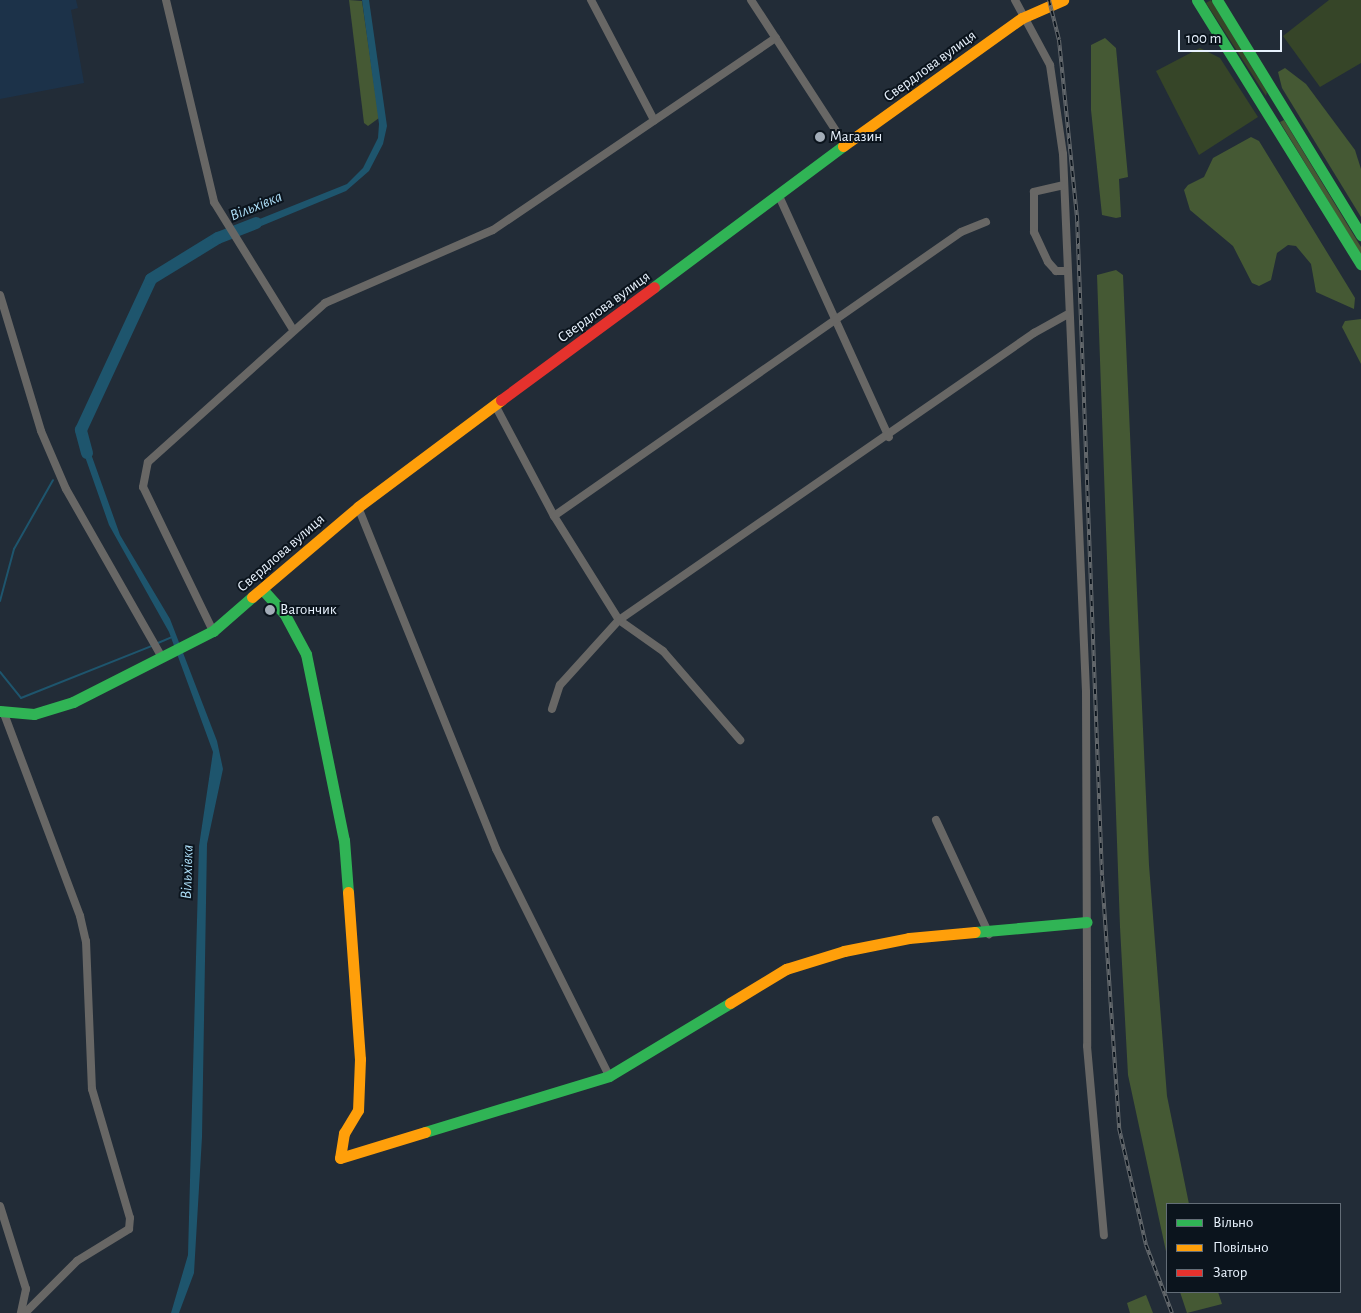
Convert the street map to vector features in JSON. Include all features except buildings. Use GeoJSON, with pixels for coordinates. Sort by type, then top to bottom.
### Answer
{"type":"FeatureCollection","features":[{"type":"Feature","properties":{"kind":"street"},"geometry":{"type":"LineString","coordinates":[[166,0],[214,202],[292,328]]}},
{"type":"Feature","properties":{"kind":"street"},"geometry":{"type":"LineString","coordinates":[[592,0],[654,120]]}},
{"type":"Feature","properties":{"kind":"street"},"geometry":{"type":"LineString","coordinates":[[751,0],[845,145]]}},
{"type":"Feature","properties":{"kind":"street"},"geometry":{"type":"LineString","coordinates":[[1016,0],[1022,18],[1050,65],[1064,185],[1067,316],[1086,692],[1087,1046],[1104,1235]]}},
{"type":"Feature","properties":{"kind":"street","name":"Свердлова вулиця"},"geometry":{"type":"LineString","coordinates":[[2,711],[34,714],[73,702],[200,640],[263,590],[358,507],[779,196],[845,145],[1022,18],[1063,0]]}},
{"type":"Feature","properties":{"kind":"street"},"geometry":{"type":"LineString","coordinates":[[1198,0],[1361,264]]}},
{"type":"Feature","properties":{"kind":"street"},"geometry":{"type":"LineString","coordinates":[[1217,0],[1361,235]]}},
{"type":"Feature","properties":{"kind":"street"},"geometry":{"type":"LineString","coordinates":[[213,631],[143,487],[148,462],[292,328],[326,302],[494,230],[776,38]]}},
{"type":"Feature","properties":{"kind":"street"},"geometry":{"type":"LineString","coordinates":[[1064,185],[1034,192],[1034,232],[1048,262],[1056,272],[1067,272]]}},
{"type":"Feature","properties":{"kind":"street"},"geometry":{"type":"LineString","coordinates":[[779,196],[832,320],[889,437]]}},
{"type":"Feature","properties":{"kind":"street"},"geometry":{"type":"LineString","coordinates":[[554,516],[832,320],[961,232],[986,222]]}},
{"type":"Feature","properties":{"kind":"street"},"geometry":{"type":"LineString","coordinates":[[0,295],[41,431],[66,490],[166,655]]}},
{"type":"Feature","properties":{"kind":"street"},"geometry":{"type":"LineString","coordinates":[[552,709],[560,685],[619,620],[673,580],[889,437],[1034,333],[1067,316]]}},
{"type":"Feature","properties":{"kind":"street"},"geometry":{"type":"LineString","coordinates":[[495,405],[554,516],[619,620],[663,651],[740,740]]}},
{"type":"Feature","properties":{"kind":"street"},"geometry":{"type":"LineString","coordinates":[[358,507],[496,849],[609,1076]]}},
{"type":"Feature","properties":{"kind":"street"},"geometry":{"type":"LineString","coordinates":[[263,590],[284,613],[306,654],[344,840],[360,1059],[358,1110],[344,1133],[340,1158],[609,1076],[786,969],[844,951],[909,938],[988,934],[1087,922]]}},
{"type":"Feature","properties":{"kind":"street"},"geometry":{"type":"LineString","coordinates":[[2,711],[80,916],[86,941],[92,1088],[130,1218],[129,1229],[77,1261],[25,1313]]}},
{"type":"Feature","properties":{"kind":"street"},"geometry":{"type":"LineString","coordinates":[[936,820],[988,934]]}},
{"type":"Feature","properties":{"kind":"street"},"geometry":{"type":"LineString","coordinates":[[0,1206],[26,1289],[21,1313]]}},
{"type":"Feature","properties":{"kind":"shaded area"},"geometry":{"type":"Polygon","coordinates":[[[0,0],[76,0],[78,8],[71,10],[84,83],[0,99],[0,0]]]}},
{"type":"Feature","properties":{"kind":"shaded area"},"geometry":{"type":"Polygon","coordinates":[[[362,0],[369,0],[387,126],[383,144],[369,171],[346,191],[242,234],[240,227],[347,184],[363,168],[378,138],[379,124],[362,0]]]}},
{"type":"Feature","properties":{"kind":"shaded area"},"geometry":{"type":"Polygon","coordinates":[[[85,437],[120,535],[170,619],[217,741],[223,769],[207,844],[202,1137],[194,1273],[179,1313],[171,1313],[188,1255],[199,846],[213,752],[169,632],[109,525],[82,448],[80,438],[85,437]]]}},
{"type":"Feature","properties":{"kind":"green space"},"geometry":{"type":"Polygon","coordinates":[[[349,0],[362,1],[379,118],[368,126],[364,123],[349,0]]]}},
{"type":"Feature","properties":{"kind":"green space"},"geometry":{"type":"Polygon","coordinates":[[[1211,0],[1267,92],[1266,96],[1206,3],[1211,0]]]}},
{"type":"Feature","properties":{"kind":"green space"},"geometry":{"type":"Polygon","coordinates":[[[1329,0],[1361,0],[1361,63],[1320,87],[1283,36],[1329,0]]]}},
{"type":"Feature","properties":{"kind":"green space"},"geometry":{"type":"Polygon","coordinates":[[[1105,38],[1116,48],[1128,177],[1119,179],[1121,217],[1116,218],[1102,215],[1091,110],[1091,45],[1105,38]]]}},
{"type":"Feature","properties":{"kind":"green space"},"geometry":{"type":"Polygon","coordinates":[[[1200,48],[1220,58],[1258,117],[1199,155],[1156,71],[1200,48]]]}},
{"type":"Feature","properties":{"kind":"green space"},"geometry":{"type":"Polygon","coordinates":[[[1285,68],[1306,84],[1355,150],[1361,169],[1361,217],[1282,88],[1278,72],[1285,68]]]}},
{"type":"Feature","properties":{"kind":"green space"},"geometry":{"type":"Polygon","coordinates":[[[1284,120],[1361,247],[1361,255],[1280,122],[1284,120]]]}},
{"type":"Feature","properties":{"kind":"green space"},"geometry":{"type":"Polygon","coordinates":[[[1251,137],[1259,141],[1355,298],[1354,309],[1316,292],[1311,264],[1296,246],[1288,245],[1277,253],[1271,280],[1259,286],[1252,283],[1233,246],[1190,210],[1184,190],[1188,185],[1204,177],[1213,158],[1251,137]]]}},
{"type":"Feature","properties":{"kind":"green space"},"geometry":{"type":"Polygon","coordinates":[[[1116,270],[1123,275],[1149,865],[1167,1096],[1189,1203],[1166,1203],[1166,1251],[1128,1075],[1120,927],[1097,275],[1116,270]]]}},
{"type":"Feature","properties":{"kind":"green space"},"geometry":{"type":"Polygon","coordinates":[[[1361,319],[1361,364],[1342,327],[1345,321],[1361,319]]]}},
{"type":"Feature","properties":{"kind":"green space"},"geometry":{"type":"Polygon","coordinates":[[[1180,1293],[1218,1293],[1222,1304],[1187,1313],[1180,1293]]]}},
{"type":"Feature","properties":{"kind":"green space"},"geometry":{"type":"Polygon","coordinates":[[[1146,1295],[1153,1313],[1130,1313],[1127,1303],[1146,1295]]]}},
{"type":"Feature","properties":{"kind":"waterway","name":"Вільхівка"},"geometry":{"type":"LineString","coordinates":[[87,453],[81,430],[151,279],[218,238],[256,223]]}},
{"type":"Feature","properties":{"kind":"waterway","name":"Вільхівка"},"geometry":{"type":"LineString","coordinates":[[0,601],[14,549],[53,480]]}},
{"type":"Feature","properties":{"kind":"waterway","name":"Вільхівка"},"geometry":{"type":"LineString","coordinates":[[158,643],[172,637]]}},
{"type":"Feature","properties":{"kind":"waterway","name":"Вільхівка"},"geometry":{"type":"LineString","coordinates":[[0,672],[21,698],[154,645]]}},
{"type":"Feature","properties":{"kind":"railway"},"geometry":{"type":"LineString","coordinates":[[1049,0],[1059,40],[1077,216],[1102,876],[1119,1128],[1146,1245],[1172,1313]]}},
{"type":"Feature","properties":{"kind":"traffic: fast"},"geometry":{"type":"LineString","coordinates":[[1197,0],[1361,264]]}},
{"type":"Feature","properties":{"kind":"traffic: fast"},"geometry":{"type":"LineString","coordinates":[[1217,0],[1361,235]]}},
{"type":"Feature","properties":{"kind":"traffic: fast"},"geometry":{"type":"LineString","coordinates":[[654,287],[843,146]]}},
{"type":"Feature","properties":{"kind":"traffic: fast"},"geometry":{"type":"LineString","coordinates":[[263,590],[284,613],[306,654],[344,840],[348,892]]}},
{"type":"Feature","properties":{"kind":"traffic: fast"},"geometry":{"type":"LineString","coordinates":[[0,711],[34,714],[73,702],[213,631],[252,597]]}},
{"type":"Feature","properties":{"kind":"traffic: fast"},"geometry":{"type":"LineString","coordinates":[[975,932],[1087,922]]}},
{"type":"Feature","properties":{"kind":"traffic: fast"},"geometry":{"type":"LineString","coordinates":[[425,1132],[609,1076],[730,1003]]}},
{"type":"Feature","properties":{"kind":"traffic: slow"},"geometry":{"type":"LineString","coordinates":[[843,146],[1022,18],[1063,0]]}},
{"type":"Feature","properties":{"kind":"traffic: slow"},"geometry":{"type":"LineString","coordinates":[[252,597],[358,507],[501,400]]}},
{"type":"Feature","properties":{"kind":"traffic: slow"},"geometry":{"type":"LineString","coordinates":[[348,892],[360,1059],[358,1110],[344,1133],[340,1158],[425,1132]]}},
{"type":"Feature","properties":{"kind":"traffic: slow"},"geometry":{"type":"LineString","coordinates":[[730,1003],[786,969],[844,951],[909,938],[975,932]]}},
{"type":"Feature","properties":{"kind":"traffic: jam"},"geometry":{"type":"LineString","coordinates":[[501,400],[654,287]]}},
{"type":"Feature","properties":{"kind":"place","name":"Mагазин"},"geometry":{"type":"Point","coordinates":[820,137]}},
{"type":"Feature","properties":{"kind":"place","name":"Вагончик"},"geometry":{"type":"Point","coordinates":[270,610]}}]}
